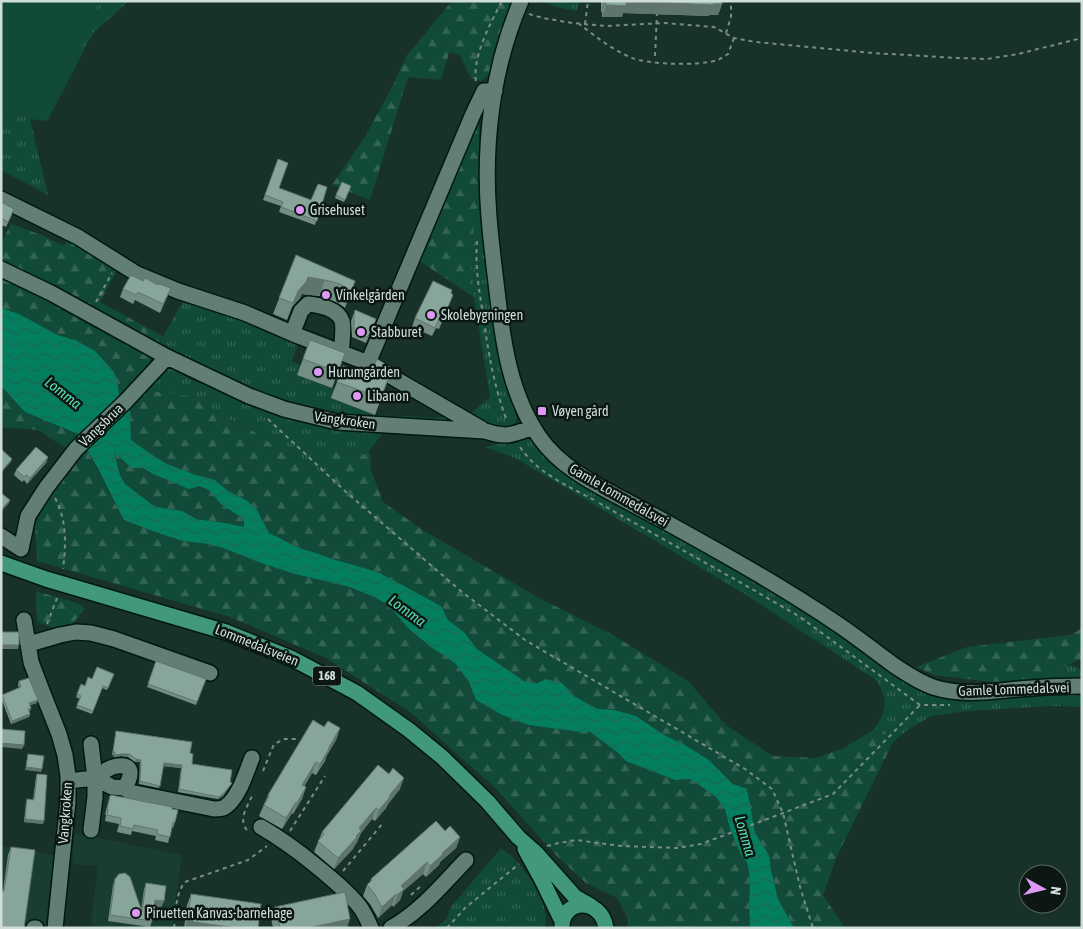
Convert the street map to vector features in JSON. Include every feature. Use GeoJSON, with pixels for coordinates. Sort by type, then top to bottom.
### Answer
{"type":"FeatureCollection","features":[{"type":"Feature","properties":{"kind":"main road","name":"Lommedalsveien"},"geometry":{"type":"LineString","coordinates":[[1,563],[46,579],[170,614],[264,646],[310,667],[364,698],[427,744],[469,782],[575,897],[591,906]]}},
{"type":"Feature","properties":{"kind":"main road","name":"Lommedalsveien"},"geometry":{"type":"LineString","coordinates":[[518,837],[542,880],[562,924]]}},
{"type":"Feature","properties":{"kind":"main road","name":"168"},"geometry":{"type":"LineString","coordinates":[[562,924],[571,908],[580,905],[591,906],[599,911],[604,918],[606,928]]}},
{"type":"Feature","properties":{"kind":"street","name":"Gamle Lommedalsvei"},"geometry":{"type":"LineString","coordinates":[[519,6],[488,94],[491,116],[488,165],[489,215],[492,255],[505,350],[517,394],[542,442],[557,457],[588,479],[806,603],[910,676],[932,686],[967,693],[1082,686]]}},
{"type":"Feature","properties":{"kind":"street"},"geometry":{"type":"LineString","coordinates":[[368,363],[465,131],[488,94]]}},
{"type":"Feature","properties":{"kind":"street"},"geometry":{"type":"LineString","coordinates":[[1,199],[78,238],[137,274],[178,291],[245,313],[296,336],[368,363],[485,431]]}},
{"type":"Feature","properties":{"kind":"street","name":"Vangkroken"},"geometry":{"type":"LineString","coordinates":[[1,269],[51,292],[167,358],[284,409],[337,422],[485,431],[498,435],[513,435],[533,427]]}},
{"type":"Feature","properties":{"kind":"street"},"geometry":{"type":"LineString","coordinates":[[296,336],[294,329],[301,311],[308,304],[319,305],[337,313],[342,322],[341,353]]}},
{"type":"Feature","properties":{"kind":"street","name":"Vangsbrua"},"geometry":{"type":"LineString","coordinates":[[46,488],[76,449],[167,358]]}},
{"type":"Feature","properties":{"kind":"street"},"geometry":{"type":"LineString","coordinates":[[1,536],[22,549],[28,516],[46,488]]}},
{"type":"Feature","properties":{"kind":"street","name":"Vangkroken"},"geometry":{"type":"LineString","coordinates":[[24,620],[32,662],[59,734],[65,756],[68,781],[68,801],[54,928]]}},
{"type":"Feature","properties":{"kind":"street"},"geometry":{"type":"LineString","coordinates":[[29,644],[76,632],[91,633],[114,639],[210,674]]}},
{"type":"Feature","properties":{"kind":"street"},"geometry":{"type":"LineString","coordinates":[[91,744],[96,778],[92,830]]}},
{"type":"Feature","properties":{"kind":"street"},"geometry":{"type":"LineString","coordinates":[[96,778],[112,787],[124,788],[130,792],[214,809],[224,808],[235,796],[252,758]]}},
{"type":"Feature","properties":{"kind":"street"},"geometry":{"type":"LineString","coordinates":[[68,781],[96,778],[107,769],[126,766],[129,768],[130,773],[124,788]]}},
{"type":"Feature","properties":{"kind":"street"},"geometry":{"type":"LineString","coordinates":[[261,827],[281,839],[335,881],[360,907],[371,928]]}},
{"type":"Feature","properties":{"kind":"street"},"geometry":{"type":"LineString","coordinates":[[391,928],[423,905],[466,860]]}},
{"type":"Feature","properties":{"kind":"path"},"geometry":{"type":"LineString","coordinates":[[488,94],[476,79],[475,66],[479,52],[502,1]]}},
{"type":"Feature","properties":{"kind":"path"},"geometry":{"type":"LineString","coordinates":[[585,24],[588,1]]}},
{"type":"Feature","properties":{"kind":"path"},"geometry":{"type":"LineString","coordinates":[[726,33],[731,17],[731,1]]}},
{"type":"Feature","properties":{"kind":"path"},"geometry":{"type":"LineString","coordinates":[[519,6],[543,18],[585,24],[606,26],[664,23],[714,27],[734,38],[756,42],[873,53],[987,59],[1018,54],[1082,38]]}},
{"type":"Feature","properties":{"kind":"path"},"geometry":{"type":"LineString","coordinates":[[655,56],[657,13]]}},
{"type":"Feature","properties":{"kind":"path"},"geometry":{"type":"LineString","coordinates":[[578,23],[612,49],[632,58],[648,61],[674,63],[719,60],[728,54],[734,38]]}},
{"type":"Feature","properties":{"kind":"path"},"geometry":{"type":"LineString","coordinates":[[477,239],[477,270],[498,397],[513,435],[534,465],[800,617],[920,705],[833,794],[770,818],[701,844],[677,848],[621,846],[576,840],[559,842],[542,848]]}},
{"type":"Feature","properties":{"kind":"path"},"geometry":{"type":"LineString","coordinates":[[90,314],[119,263]]}},
{"type":"Feature","properties":{"kind":"path"},"geometry":{"type":"LineString","coordinates":[[263,414],[346,492],[462,592],[525,640],[745,769],[772,790],[783,813],[800,888],[813,928]]}},
{"type":"Feature","properties":{"kind":"path"},"geometry":{"type":"LineString","coordinates":[[46,488],[56,500],[64,522],[66,546],[63,569]]}},
{"type":"Feature","properties":{"kind":"path"},"geometry":{"type":"LineString","coordinates":[[29,644],[38,636],[48,622],[57,598]]}},
{"type":"Feature","properties":{"kind":"path"},"geometry":{"type":"LineString","coordinates":[[263,771],[274,744],[285,739],[296,739]]}},
{"type":"Feature","properties":{"kind":"path"},"geometry":{"type":"LineString","coordinates":[[174,928],[180,887],[185,882],[248,860],[281,839],[325,776]]}},
{"type":"Feature","properties":{"kind":"path"},"geometry":{"type":"LineString","coordinates":[[255,788],[242,822],[248,831],[254,832],[261,827]]}},
{"type":"Feature","properties":{"kind":"path"},"geometry":{"type":"LineString","coordinates":[[335,881],[383,823]]}},
{"type":"Feature","properties":{"kind":"path"},"geometry":{"type":"LineString","coordinates":[[447,928],[465,908],[521,862]]}},
{"type":"Feature","properties":{"kind":"shaded area"},"geometry":{"type":"Polygon","coordinates":[[[75,833],[182,855],[172,928],[95,928],[91,919],[98,866],[72,864],[75,833]]]}},
{"type":"Feature","properties":{"kind":"shaded area"},"geometry":{"type":"Polygon","coordinates":[[[1,846],[54,855],[46,928],[1,928],[1,846]]]}},
{"type":"Feature","properties":{"kind":"green space"},"geometry":{"type":"Polygon","coordinates":[[[1,1],[132,1],[128,2],[93,33],[47,121],[30,119],[48,195],[1,170],[1,1]]]}},
{"type":"Feature","properties":{"kind":"green space"},"geometry":{"type":"Polygon","coordinates":[[[1,1],[102,1],[97,6],[65,87],[47,121],[1,114],[1,1]]]}},
{"type":"Feature","properties":{"kind":"green space"},"geometry":{"type":"Polygon","coordinates":[[[452,1],[515,1],[502,29],[491,72],[481,81],[471,78],[459,54],[449,53],[441,80],[408,77],[370,200],[332,185],[366,135],[408,53],[452,1]]]}},
{"type":"Feature","properties":{"kind":"green space"},"geometry":{"type":"Polygon","coordinates":[[[544,1],[580,1],[577,11],[552,6],[544,1]]]}},
{"type":"Feature","properties":{"kind":"green space"},"geometry":{"type":"Polygon","coordinates":[[[476,114],[479,126],[479,203],[470,256],[474,297],[415,258],[476,114]]]}},
{"type":"Feature","properties":{"kind":"green space"},"geometry":{"type":"Polygon","coordinates":[[[479,203],[485,222],[498,344],[517,419],[513,427],[509,429],[350,419],[284,404],[159,344],[183,301],[242,319],[299,342],[292,361],[301,365],[297,375],[335,389],[332,398],[375,415],[464,419],[490,397],[474,297],[470,256],[479,203]]]}},
{"type":"Feature","properties":{"kind":"green space"},"geometry":{"type":"Polygon","coordinates":[[[11,224],[44,236],[64,246],[68,239],[118,268],[100,302],[164,337],[159,344],[1,265],[1,243],[11,224]]]}},
{"type":"Feature","properties":{"kind":"green space"},"geometry":{"type":"Polygon","coordinates":[[[1,272],[151,356],[144,373],[120,400],[118,386],[77,341],[58,335],[19,314],[1,308],[1,272]]]}},
{"type":"Feature","properties":{"kind":"green space"},"geometry":{"type":"Polygon","coordinates":[[[171,367],[191,380],[328,426],[382,434],[369,451],[370,456],[338,446],[328,453],[326,470],[318,471],[283,452],[250,429],[218,414],[193,397],[137,401],[130,411],[126,407],[163,368],[171,367]]]}},
{"type":"Feature","properties":{"kind":"green space"},"geometry":{"type":"Polygon","coordinates":[[[1,386],[25,412],[78,434],[67,449],[38,430],[1,427],[1,386]]]}},
{"type":"Feature","properties":{"kind":"green space"},"geometry":{"type":"Polygon","coordinates":[[[151,392],[168,392],[193,397],[218,414],[250,429],[283,452],[318,471],[326,470],[328,453],[338,446],[370,456],[371,470],[383,502],[423,530],[539,598],[613,635],[688,681],[726,725],[773,756],[816,758],[844,748],[873,730],[884,731],[893,742],[837,856],[823,895],[845,928],[794,928],[778,899],[769,855],[755,833],[751,812],[733,784],[709,760],[664,735],[636,716],[614,710],[598,709],[574,696],[570,691],[546,679],[537,683],[524,681],[477,649],[464,632],[448,620],[441,606],[378,572],[302,549],[269,533],[256,508],[246,500],[228,491],[215,480],[167,464],[131,440],[130,411],[137,401],[151,392]]]}},
{"type":"Feature","properties":{"kind":"green space"},"geometry":{"type":"Polygon","coordinates":[[[528,437],[547,454],[630,508],[800,607],[926,690],[1082,692],[1082,707],[1052,706],[968,711],[931,716],[906,731],[893,742],[884,731],[873,730],[884,712],[885,706],[883,694],[876,680],[743,593],[515,458],[485,447],[528,437]]]}},
{"type":"Feature","properties":{"kind":"green space"},"geometry":{"type":"Polygon","coordinates":[[[87,450],[124,520],[183,541],[223,548],[295,574],[350,587],[376,598],[388,605],[410,630],[455,663],[469,682],[476,700],[502,715],[529,725],[590,732],[626,761],[675,780],[691,779],[716,797],[725,809],[730,829],[742,857],[747,862],[750,878],[750,928],[628,928],[628,919],[617,898],[586,883],[556,855],[494,787],[410,712],[326,658],[230,617],[37,561],[35,524],[48,499],[87,450]]]}},
{"type":"Feature","properties":{"kind":"green space"},"geometry":{"type":"Polygon","coordinates":[[[114,451],[132,468],[143,468],[166,479],[210,490],[222,505],[244,519],[244,528],[195,519],[182,511],[154,506],[125,484],[120,475],[114,451]]]}},
{"type":"Feature","properties":{"kind":"green space"},"geometry":{"type":"Polygon","coordinates":[[[36,591],[80,604],[85,609],[73,623],[56,629],[37,622],[36,591]]]}},
{"type":"Feature","properties":{"kind":"green space"},"geometry":{"type":"Polygon","coordinates":[[[1082,628],[1082,659],[1043,674],[1023,679],[991,682],[934,675],[916,667],[967,647],[1071,635],[1082,628]]]}},
{"type":"Feature","properties":{"kind":"green space"},"geometry":{"type":"Polygon","coordinates":[[[1068,664],[1082,670],[1082,679],[991,682],[1023,679],[1043,674],[1068,664]]]}},
{"type":"Feature","properties":{"kind":"green space"},"geometry":{"type":"Polygon","coordinates":[[[501,848],[519,864],[537,890],[545,910],[545,928],[435,928],[447,919],[450,908],[501,848]]]}},
{"type":"Feature","properties":{"kind":"water","name":"Lomma"},"geometry":{"type":"Polygon","coordinates":[[[1,308],[19,314],[58,335],[77,341],[95,351],[114,372],[120,400],[130,411],[131,440],[167,464],[215,480],[228,491],[246,500],[256,508],[269,533],[302,549],[378,572],[441,606],[448,620],[464,632],[477,649],[524,681],[537,683],[546,679],[562,683],[574,696],[598,709],[614,710],[636,716],[664,735],[709,760],[733,784],[747,789],[755,833],[769,855],[778,899],[794,928],[750,928],[750,878],[747,862],[742,857],[730,829],[725,809],[716,797],[691,779],[675,780],[626,761],[590,732],[529,725],[502,715],[476,700],[469,682],[455,663],[410,630],[388,605],[376,598],[350,587],[295,574],[223,548],[183,541],[124,520],[78,434],[25,412],[1,386],[1,308]],[[114,452],[120,475],[125,484],[154,506],[182,511],[196,519],[244,527],[244,519],[222,505],[209,490],[199,486],[189,489],[143,468],[132,468],[114,452]]]}},
{"type":"Feature","properties":{"kind":"building"},"geometry":{"type":"Polygon","coordinates":[[[606,1],[626,1],[626,6],[606,5],[606,1]]]}},
{"type":"Feature","properties":{"kind":"building"},"geometry":{"type":"Polygon","coordinates":[[[626,1],[722,1],[722,4],[713,5],[626,1]]]}},
{"type":"Feature","properties":{"kind":"building"},"geometry":{"type":"Polygon","coordinates":[[[278,159],[288,163],[279,188],[311,200],[318,184],[327,187],[317,221],[281,207],[283,202],[265,195],[278,159]]]}},
{"type":"Feature","properties":{"kind":"building"},"geometry":{"type":"Polygon","coordinates":[[[342,182],[351,186],[345,200],[336,195],[342,182]]]}},
{"type":"Feature","properties":{"kind":"building"},"geometry":{"type":"Polygon","coordinates":[[[1,202],[14,209],[8,222],[1,218],[1,202]]]}},
{"type":"Feature","properties":{"kind":"building"},"geometry":{"type":"Polygon","coordinates":[[[296,255],[355,281],[351,292],[337,283],[308,277],[298,291],[293,303],[279,298],[296,255]]]}},
{"type":"Feature","properties":{"kind":"building"},"geometry":{"type":"Polygon","coordinates":[[[131,275],[143,281],[145,278],[158,285],[171,288],[163,304],[138,292],[136,295],[123,289],[131,275]]]}},
{"type":"Feature","properties":{"kind":"building","name":"Skolebygningen"},"geometry":{"type":"Polygon","coordinates":[[[433,281],[452,290],[451,293],[453,295],[442,321],[439,319],[435,328],[415,318],[433,281]]]}},
{"type":"Feature","properties":{"kind":"building"},"geometry":{"type":"Polygon","coordinates":[[[355,310],[376,319],[368,337],[354,331],[355,310]]]}},
{"type":"Feature","properties":{"kind":"building"},"geometry":{"type":"Polygon","coordinates":[[[310,340],[345,353],[338,372],[303,359],[310,340]]]}},
{"type":"Feature","properties":{"kind":"building"},"geometry":{"type":"Polygon","coordinates":[[[377,359],[392,368],[381,398],[337,382],[343,366],[370,376],[377,359]]]}},
{"type":"Feature","properties":{"kind":"building"},"geometry":{"type":"Polygon","coordinates":[[[36,447],[48,457],[30,478],[26,475],[24,477],[16,470],[36,447]]]}},
{"type":"Feature","properties":{"kind":"building"},"geometry":{"type":"Polygon","coordinates":[[[1,449],[12,459],[1,472],[1,449]]]}},
{"type":"Feature","properties":{"kind":"building"},"geometry":{"type":"Polygon","coordinates":[[[1,493],[10,500],[1,510],[1,493]]]}},
{"type":"Feature","properties":{"kind":"building"},"geometry":{"type":"Polygon","coordinates":[[[1,632],[19,632],[19,645],[1,645],[1,632]]]}},
{"type":"Feature","properties":{"kind":"building"},"geometry":{"type":"Polygon","coordinates":[[[156,661],[206,679],[197,702],[148,684],[156,661]]]}},
{"type":"Feature","properties":{"kind":"building"},"geometry":{"type":"Polygon","coordinates":[[[97,667],[114,674],[108,688],[103,686],[93,711],[77,705],[81,696],[77,694],[81,684],[85,686],[88,677],[92,679],[97,667]]]}},
{"type":"Feature","properties":{"kind":"building"},"geometry":{"type":"Polygon","coordinates":[[[29,678],[38,700],[29,703],[31,708],[28,709],[30,714],[12,721],[2,695],[21,687],[19,681],[29,678]]]}},
{"type":"Feature","properties":{"kind":"building"},"geometry":{"type":"Polygon","coordinates":[[[313,720],[324,727],[328,721],[340,728],[320,764],[316,762],[302,785],[306,787],[286,818],[264,805],[268,795],[313,720]]]}},
{"type":"Feature","properties":{"kind":"building"},"geometry":{"type":"Polygon","coordinates":[[[1,729],[25,731],[24,745],[1,743],[1,729]]]}},
{"type":"Feature","properties":{"kind":"building"},"geometry":{"type":"Polygon","coordinates":[[[116,731],[192,742],[190,753],[193,754],[192,764],[232,770],[230,782],[232,783],[219,797],[179,789],[182,765],[164,763],[160,786],[140,781],[141,760],[129,754],[114,755],[116,731]]]}},
{"type":"Feature","properties":{"kind":"building"},"geometry":{"type":"Polygon","coordinates":[[[28,754],[44,756],[42,769],[26,767],[28,754]]]}},
{"type":"Feature","properties":{"kind":"building"},"geometry":{"type":"Polygon","coordinates":[[[378,765],[389,774],[393,768],[404,778],[379,810],[376,808],[359,828],[361,831],[357,837],[338,858],[318,841],[324,834],[322,832],[378,765]]]}},
{"type":"Feature","properties":{"kind":"building"},"geometry":{"type":"Polygon","coordinates":[[[37,774],[47,775],[44,821],[25,819],[27,799],[34,800],[37,774]]]}},
{"type":"Feature","properties":{"kind":"building"},"geometry":{"type":"Polygon","coordinates":[[[111,795],[172,807],[172,809],[178,810],[170,837],[157,834],[158,830],[134,825],[133,829],[120,826],[121,818],[107,815],[111,795]]]}},
{"type":"Feature","properties":{"kind":"building"},"geometry":{"type":"Polygon","coordinates":[[[436,821],[445,831],[450,826],[460,837],[430,866],[427,862],[401,886],[404,889],[382,907],[367,885],[371,879],[436,821]]]}},
{"type":"Feature","properties":{"kind":"building"},"geometry":{"type":"Polygon","coordinates":[[[11,847],[35,850],[24,928],[1,928],[1,891],[4,891],[11,847]]]}},
{"type":"Feature","properties":{"kind":"building"},"geometry":{"type":"Polygon","coordinates":[[[125,873],[130,877],[142,912],[146,883],[166,886],[164,901],[155,900],[152,921],[110,915],[115,879],[119,874],[125,873]]]}},
{"type":"Feature","properties":{"kind":"building"},"geometry":{"type":"Polygon","coordinates":[[[345,892],[350,919],[308,928],[280,928],[275,907],[345,892]]]}},
{"type":"Feature","properties":{"kind":"building"},"geometry":{"type":"Polygon","coordinates":[[[191,894],[261,904],[258,928],[237,928],[187,921],[191,894]]]}},
{"type":"Feature","properties":{"kind":"place","name":"Grisehuset"},"geometry":{"type":"Point","coordinates":[300,210]}},
{"type":"Feature","properties":{"kind":"place","name":"Vinkelgården"},"geometry":{"type":"Point","coordinates":[326,295]}},
{"type":"Feature","properties":{"kind":"place","name":"Skolebygningen"},"geometry":{"type":"Point","coordinates":[431,315]}},
{"type":"Feature","properties":{"kind":"place","name":"Stabburet"},"geometry":{"type":"Point","coordinates":[361,332]}},
{"type":"Feature","properties":{"kind":"place","name":"Hurumgården"},"geometry":{"type":"Point","coordinates":[318,372]}},
{"type":"Feature","properties":{"kind":"place","name":"Libanon"},"geometry":{"type":"Point","coordinates":[357,396]}},
{"type":"Feature","properties":{"kind":"place","name":"Vøyen gård"},"geometry":{"type":"Point","coordinates":[542,411]}},
{"type":"Feature","properties":{"kind":"place","name":"Piruetten Kanvas-barnehage"},"geometry":{"type":"Point","coordinates":[136,913]}}]}
